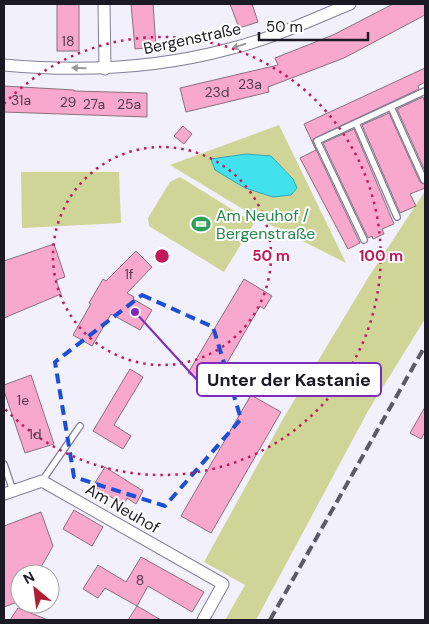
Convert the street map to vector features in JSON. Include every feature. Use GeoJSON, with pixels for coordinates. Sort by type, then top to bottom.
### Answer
{"type":"FeatureCollection","features":[{"type":"Feature","properties":{"kind":"street"},"geometry":{"type":"LineString","coordinates":[[104,4],[105,69]]}},
{"type":"Feature","properties":{"kind":"street","name":"Bergenstraße"},"geometry":{"type":"LineString","coordinates":[[4,65],[105,69],[171,62],[231,49],[302,24],[350,4]]}},
{"type":"Feature","properties":{"kind":"street"},"geometry":{"type":"LineString","coordinates":[[8,492],[42,481]]}},
{"type":"Feature","properties":{"kind":"street","name":"Am Neuhof"},"geometry":{"type":"LineString","coordinates":[[42,481],[223,584],[203,620]]}},
{"type":"Feature","properties":{"kind":"lane"},"geometry":{"type":"LineString","coordinates":[[364,240],[317,141],[425,91]]}},
{"type":"Feature","properties":{"kind":"lane"},"geometry":{"type":"LineString","coordinates":[[391,106],[424,180]]}},
{"type":"Feature","properties":{"kind":"lane"},"geometry":{"type":"LineString","coordinates":[[356,123],[397,217]]}},
{"type":"Feature","properties":{"kind":"lane"},"geometry":{"type":"LineString","coordinates":[[42,481],[80,426]]}},
{"type":"Feature","properties":{"kind":"lane"},"geometry":{"type":"LineString","coordinates":[[4,464],[8,492]]}},
{"type":"Feature","properties":{"kind":"highlighted area"},"geometry":{"type":"Polygon","coordinates":[[[142,295],[213,327],[241,419],[165,506],[74,477],[55,362],[142,295]]]}},
{"type":"Feature","properties":{"kind":"green space"},"geometry":{"type":"Polygon","coordinates":[[[279,125],[346,263],[261,220],[170,165],[279,125]],[[247,154],[211,159],[293,179],[271,156],[247,154]]]}},
{"type":"Feature","properties":{"kind":"green space"},"geometry":{"type":"Polygon","coordinates":[[[21,172],[119,172],[121,223],[22,228],[21,172]]]}},
{"type":"Feature","properties":{"kind":"green space","name":"Am Neuhof / Bergenstraße"},"geometry":{"type":"Polygon","coordinates":[[[180,177],[254,223],[224,272],[149,226],[148,218],[170,182],[180,177]]]}},
{"type":"Feature","properties":{"kind":"green space"},"geometry":{"type":"Polygon","coordinates":[[[425,191],[425,319],[368,411],[256,620],[225,620],[245,585],[204,562],[283,419],[368,278],[425,191]]]}},
{"type":"Feature","properties":{"kind":"water"},"geometry":{"type":"Polygon","coordinates":[[[246,154],[271,156],[293,179],[297,188],[291,195],[273,197],[245,188],[215,170],[211,159],[246,154]]]}},
{"type":"Feature","properties":{"kind":"building"},"geometry":{"type":"Polygon","coordinates":[[[57,4],[79,4],[79,51],[57,51],[57,4]]]}},
{"type":"Feature","properties":{"kind":"building"},"geometry":{"type":"Polygon","coordinates":[[[131,4],[153,4],[156,47],[135,49],[131,4]]]}},
{"type":"Feature","properties":{"kind":"building"},"geometry":{"type":"Polygon","coordinates":[[[230,4],[252,4],[258,22],[239,28],[230,4]]]}},
{"type":"Feature","properties":{"kind":"building"},"geometry":{"type":"Polygon","coordinates":[[[393,4],[425,4],[425,15],[344,58],[268,87],[269,92],[186,112],[180,88],[278,65],[275,58],[333,35],[393,4]]]}},
{"type":"Feature","properties":{"kind":"building"},"geometry":{"type":"Polygon","coordinates":[[[425,68],[425,82],[418,86],[419,89],[313,139],[313,143],[360,243],[348,249],[300,158],[316,150],[304,124],[425,68]]]}},
{"type":"Feature","properties":{"kind":"building"},"geometry":{"type":"Polygon","coordinates":[[[4,86],[74,91],[147,93],[147,117],[4,112],[4,86]]]}},
{"type":"Feature","properties":{"kind":"building"},"geometry":{"type":"Polygon","coordinates":[[[423,97],[425,103],[425,171],[397,109],[423,97]]]}},
{"type":"Feature","properties":{"kind":"building"},"geometry":{"type":"Polygon","coordinates":[[[389,113],[420,182],[425,184],[425,188],[410,194],[416,206],[400,213],[362,125],[389,113]]]}},
{"type":"Feature","properties":{"kind":"building"},"geometry":{"type":"Polygon","coordinates":[[[183,126],[192,134],[184,144],[174,136],[183,126]]]}},
{"type":"Feature","properties":{"kind":"building"},"geometry":{"type":"Polygon","coordinates":[[[354,129],[394,224],[382,229],[384,234],[373,239],[372,236],[368,238],[323,143],[354,129]]]}},
{"type":"Feature","properties":{"kind":"building"},"geometry":{"type":"Polygon","coordinates":[[[54,244],[65,277],[56,280],[61,294],[4,318],[4,261],[54,244]]]}},
{"type":"Feature","properties":{"kind":"building"},"geometry":{"type":"Polygon","coordinates":[[[136,251],[152,267],[127,293],[134,297],[133,299],[152,310],[140,330],[111,314],[92,346],[73,335],[103,279],[106,281],[136,251]]]}},
{"type":"Feature","properties":{"kind":"building"},"geometry":{"type":"Polygon","coordinates":[[[244,279],[272,296],[264,309],[260,306],[213,387],[188,373],[244,279]]]}},
{"type":"Feature","properties":{"kind":"building"},"geometry":{"type":"Polygon","coordinates":[[[130,369],[143,377],[114,425],[131,436],[123,449],[93,431],[130,369]]]}},
{"type":"Feature","properties":{"kind":"building"},"geometry":{"type":"Polygon","coordinates":[[[31,375],[54,444],[25,453],[4,391],[4,385],[31,375]]]}},
{"type":"Feature","properties":{"kind":"building"},"geometry":{"type":"Polygon","coordinates":[[[251,395],[281,412],[211,533],[181,516],[251,395]]]}},
{"type":"Feature","properties":{"kind":"building"},"geometry":{"type":"Polygon","coordinates":[[[425,407],[425,432],[421,439],[410,433],[425,407]]]}},
{"type":"Feature","properties":{"kind":"building"},"geometry":{"type":"Polygon","coordinates":[[[105,467],[143,491],[136,504],[127,498],[124,505],[93,486],[105,467]]]}},
{"type":"Feature","properties":{"kind":"building"},"geometry":{"type":"Polygon","coordinates":[[[74,510],[103,527],[92,546],[63,529],[74,510]]]}},
{"type":"Feature","properties":{"kind":"building"},"geometry":{"type":"Polygon","coordinates":[[[41,512],[53,546],[43,564],[10,564],[10,605],[4,607],[4,526],[41,512]]]}},
{"type":"Feature","properties":{"kind":"building"},"geometry":{"type":"Polygon","coordinates":[[[141,557],[204,592],[192,612],[148,586],[137,606],[105,588],[98,598],[83,589],[98,565],[126,582],[141,557]]]}},
{"type":"Feature","properties":{"kind":"building"},"geometry":{"type":"Polygon","coordinates":[[[137,606],[161,620],[128,620],[137,606]]]}},
{"type":"Feature","properties":{"kind":"building"},"geometry":{"type":"Polygon","coordinates":[[[14,614],[33,614],[48,620],[10,620],[14,614]]]}},
{"type":"Feature","properties":{"kind":"railway"},"geometry":{"type":"LineString","coordinates":[[270,620],[425,346]]}},
{"type":"Feature","properties":{"kind":"place","name":"Am Neuhof / Bergenstraße"},"geometry":{"type":"Point","coordinates":[201,224]}},
{"type":"Feature","properties":{"kind":"place","name":"Unter der Kastanie"},"geometry":{"type":"Point","coordinates":[135,312]}}]}
